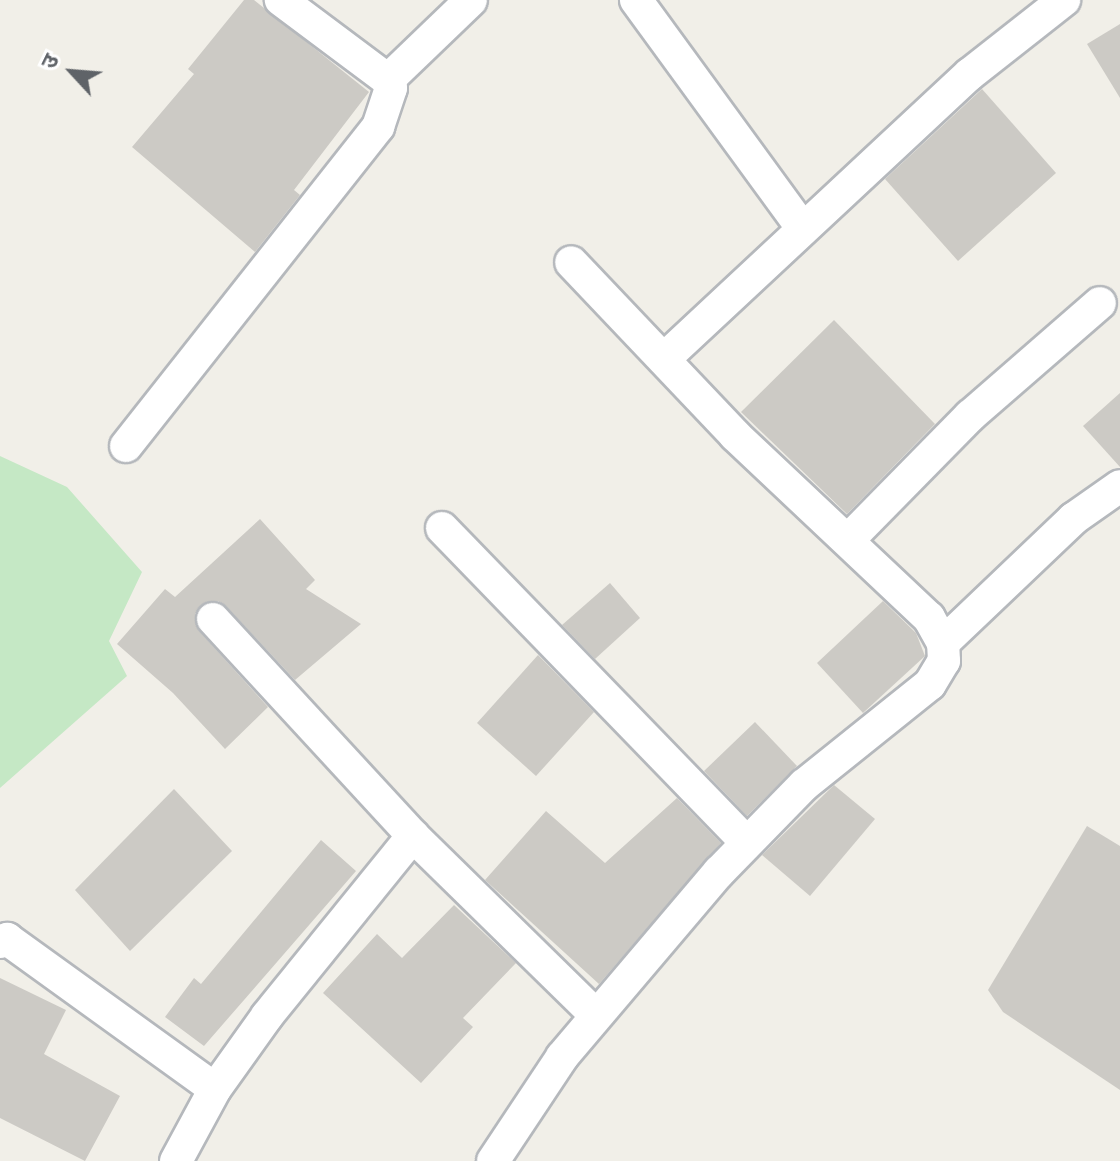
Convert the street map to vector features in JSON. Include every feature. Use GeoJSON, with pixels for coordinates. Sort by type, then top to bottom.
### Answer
{"type":"FeatureCollection","features":[{"type":"Feature","properties":{"kind":"street"},"geometry":{"type":"LineString","coordinates":[[126,446],[378,127],[391,88],[388,80],[281,0]]}},
{"type":"Feature","properties":{"kind":"street"},"geometry":{"type":"LineString","coordinates":[[388,80],[471,0]]}},
{"type":"Feature","properties":{"kind":"street"},"geometry":{"type":"LineString","coordinates":[[636,0],[803,229]]}},
{"type":"Feature","properties":{"kind":"street"},"geometry":{"type":"LineString","coordinates":[[664,359],[970,74],[1064,0]]}},
{"type":"Feature","properties":{"kind":"street"},"geometry":{"type":"LineString","coordinates":[[493,1161],[596,1015],[747,843],[804,785],[930,684],[944,661],[943,643],[929,618],[849,539],[735,435],[571,262]]}},
{"type":"Feature","properties":{"kind":"street"},"geometry":{"type":"LineString","coordinates":[[849,539],[970,416],[1100,303]]}},
{"type":"Feature","properties":{"kind":"street"},"geometry":{"type":"LineString","coordinates":[[943,643],[1073,519],[1120,486]]}},
{"type":"Feature","properties":{"kind":"street"},"geometry":{"type":"LineString","coordinates":[[442,528],[747,843]]}},
{"type":"Feature","properties":{"kind":"street"},"geometry":{"type":"LineString","coordinates":[[213,619],[413,836],[596,1015]]}},
{"type":"Feature","properties":{"kind":"street"},"geometry":{"type":"LineString","coordinates":[[176,1161],[215,1089],[267,1016],[413,836]]}},
{"type":"Feature","properties":{"kind":"street"},"geometry":{"type":"LineString","coordinates":[[0,942],[7,939],[215,1089]]}},
{"type":"Feature","properties":{"kind":"green space"},"geometry":{"type":"Polygon","coordinates":[[[0,456],[67,487],[142,572],[109,641],[127,676],[0,788],[0,456]]]}},
{"type":"Feature","properties":{"kind":"building"},"geometry":{"type":"Polygon","coordinates":[[[244,0],[254,0],[369,92],[294,190],[300,195],[255,252],[132,147],[194,74],[188,69],[244,0]]]}},
{"type":"Feature","properties":{"kind":"building"},"geometry":{"type":"Polygon","coordinates":[[[1120,24],[1120,98],[1087,44],[1120,24]]]}},
{"type":"Feature","properties":{"kind":"building"},"geometry":{"type":"Polygon","coordinates":[[[982,89],[1056,173],[958,261],[885,179],[982,89]]]}},
{"type":"Feature","properties":{"kind":"building"},"geometry":{"type":"Polygon","coordinates":[[[834,320],[935,424],[847,514],[741,412],[834,320]]]}},
{"type":"Feature","properties":{"kind":"building"},"geometry":{"type":"Polygon","coordinates":[[[1120,393],[1120,467],[1083,426],[1120,393]]]}},
{"type":"Feature","properties":{"kind":"building"},"geometry":{"type":"Polygon","coordinates":[[[260,519],[315,580],[306,589],[361,624],[295,680],[226,606],[218,601],[201,605],[195,614],[199,631],[268,707],[225,749],[173,693],[117,644],[165,589],[175,597],[260,519]]]}},
{"type":"Feature","properties":{"kind":"building"},"geometry":{"type":"Polygon","coordinates":[[[610,583],[640,618],[595,659],[562,625],[610,583]]]}},
{"type":"Feature","properties":{"kind":"building"},"geometry":{"type":"Polygon","coordinates":[[[883,601],[916,633],[925,656],[863,713],[817,663],[883,601]]]}},
{"type":"Feature","properties":{"kind":"building"},"geometry":{"type":"Polygon","coordinates":[[[538,655],[594,712],[536,776],[477,723],[538,655]]]}},
{"type":"Feature","properties":{"kind":"building"},"geometry":{"type":"Polygon","coordinates":[[[755,722],[797,766],[747,816],[704,771],[755,722]]]}},
{"type":"Feature","properties":{"kind":"building"},"geometry":{"type":"Polygon","coordinates":[[[834,785],[875,819],[810,896],[762,855],[834,785]]]}},
{"type":"Feature","properties":{"kind":"building"},"geometry":{"type":"Polygon","coordinates":[[[174,789],[232,851],[130,951],[75,890],[174,789]]]}},
{"type":"Feature","properties":{"kind":"building"},"geometry":{"type":"Polygon","coordinates":[[[677,798],[721,843],[599,984],[485,880],[546,811],[605,863],[677,798]]]}},
{"type":"Feature","properties":{"kind":"building"},"geometry":{"type":"Polygon","coordinates":[[[1087,826],[1120,846],[1120,1090],[1003,1012],[988,990],[1087,826]]]}},
{"type":"Feature","properties":{"kind":"building"},"geometry":{"type":"Polygon","coordinates":[[[321,840],[356,871],[204,1046],[165,1017],[194,978],[201,984],[321,840]]]}},
{"type":"Feature","properties":{"kind":"building"},"geometry":{"type":"Polygon","coordinates":[[[454,905],[516,963],[463,1018],[473,1027],[421,1083],[323,993],[377,934],[402,958],[454,905]]]}},
{"type":"Feature","properties":{"kind":"building"},"geometry":{"type":"Polygon","coordinates":[[[0,978],[66,1010],[44,1054],[120,1096],[85,1161],[0,1118],[0,978]]]}}]}
